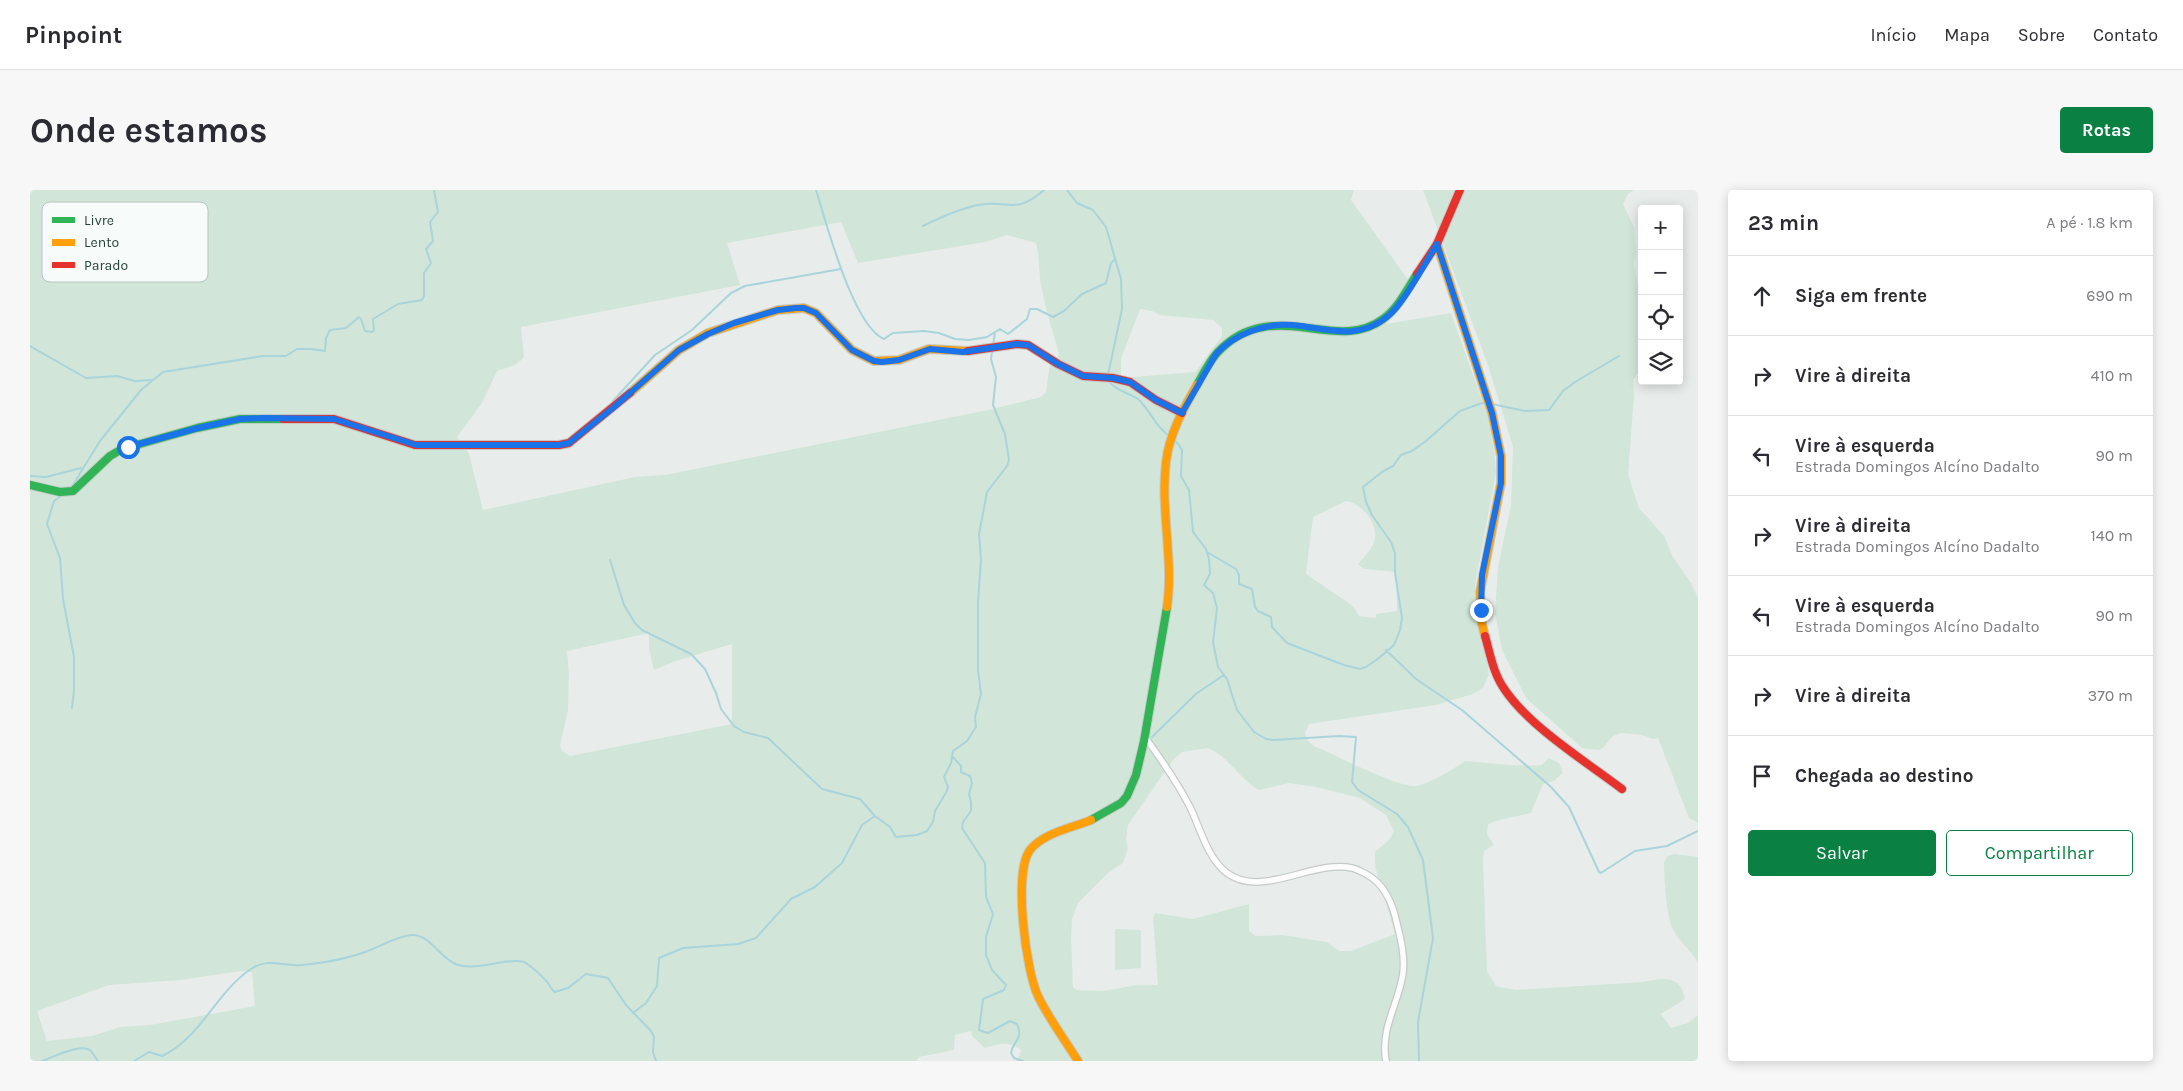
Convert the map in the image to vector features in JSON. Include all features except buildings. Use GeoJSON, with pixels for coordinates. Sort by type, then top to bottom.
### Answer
{"type":"FeatureCollection","features":[{"type":"Feature","properties":{"kind":"street"},"geometry":{"type":"LineString","coordinates":[[1078,1061],[1038,995],[1030,968],[1024,922],[1023,871],[1026,858],[1035,845],[1083,821],[1112,810],[1121,803],[1127,795],[1139,764],[1169,592],[1171,568],[1166,462],[1171,440],[1182,413],[1216,354],[1223,346],[1236,338],[1250,332],[1279,325],[1343,332],[1365,329],[1380,322],[1394,309],[1437,244],[1460,190]]}},
{"type":"Feature","properties":{"kind":"street"},"geometry":{"type":"LineString","coordinates":[[1437,244],[1492,413],[1501,456],[1501,488],[1480,592],[1482,624],[1494,668],[1502,686],[1531,720],[1622,789]]}},
{"type":"Feature","properties":{"kind":"street"},"geometry":{"type":"LineString","coordinates":[[30,485],[60,492],[73,491],[110,456],[122,449],[198,428],[240,419],[334,419],[416,445],[559,445],[569,443],[614,407],[679,350],[708,334],[734,323],[778,310],[796,308],[804,308],[816,313],[852,350],[874,361],[899,360],[930,349],[963,352],[1017,344],[1028,345],[1058,364],[1083,376],[1113,378],[1130,382],[1156,400],[1182,413]]}},
{"type":"Feature","properties":{"kind":"street"},"geometry":{"type":"LineString","coordinates":[[1145,736],[1168,768],[1218,864],[1227,873],[1237,879],[1259,881],[1278,879],[1326,867],[1340,866],[1354,868],[1363,872],[1385,890],[1397,922],[1404,956],[1399,990],[1390,1013],[1386,1034],[1384,1054],[1386,1061]]}},
{"type":"Feature","properties":{"kind":"green space"},"geometry":{"type":"Polygon","coordinates":[[[30,190],[1354,190],[1351,200],[1409,281],[1386,324],[1451,313],[1488,417],[1496,473],[1475,585],[1475,596],[1489,674],[1483,688],[1473,694],[1436,705],[1309,724],[1305,733],[1308,741],[1314,746],[1395,782],[1416,786],[1448,772],[1465,761],[1513,765],[1542,765],[1549,758],[1559,763],[1563,773],[1554,781],[1543,784],[1531,813],[1488,824],[1487,834],[1494,845],[1484,851],[1483,859],[1487,971],[1496,986],[1516,990],[1643,982],[1657,979],[1675,982],[1683,991],[1685,999],[1661,1014],[1671,1028],[1688,1023],[1698,1015],[1698,1061],[1015,1061],[1018,1059],[1021,1050],[1017,1047],[1004,1044],[985,1048],[972,1036],[971,1031],[955,1035],[954,1050],[919,1057],[916,1061],[30,1061],[30,190]],[[841,222],[727,243],[740,285],[521,327],[524,358],[515,365],[497,371],[482,403],[457,437],[469,454],[483,510],[635,477],[665,475],[988,410],[1041,397],[1046,392],[1050,364],[1056,362],[1059,354],[1041,283],[1036,243],[1007,235],[985,242],[858,263],[841,222]],[[1140,309],[1121,359],[1121,378],[1195,372],[1222,336],[1222,328],[1213,320],[1160,315],[1152,311],[1140,309]],[[1346,501],[1313,517],[1306,574],[1353,606],[1359,616],[1376,618],[1376,614],[1397,611],[1396,572],[1364,569],[1358,564],[1371,548],[1375,535],[1372,522],[1363,510],[1346,501]],[[649,633],[567,651],[569,676],[568,711],[560,745],[562,751],[570,756],[732,724],[732,644],[676,661],[654,670],[649,649],[649,633]],[[1208,748],[1182,752],[1173,760],[1128,825],[1126,839],[1128,849],[1123,863],[1108,873],[1078,903],[1072,919],[1073,987],[1077,990],[1103,991],[1137,985],[1158,985],[1153,918],[1155,913],[1193,919],[1249,904],[1249,931],[1256,936],[1282,935],[1327,942],[1339,951],[1351,951],[1395,934],[1375,866],[1375,852],[1389,840],[1394,831],[1386,815],[1360,798],[1316,787],[1289,783],[1259,790],[1222,757],[1208,748]],[[241,971],[181,980],[109,985],[37,1011],[47,1041],[92,1036],[120,1027],[150,1025],[255,1006],[252,972],[241,971]]]}},
{"type":"Feature","properties":{"kind":"green space"},"geometry":{"type":"Polygon","coordinates":[[[1423,190],[1634,190],[1628,194],[1623,204],[1634,227],[1636,252],[1634,264],[1638,286],[1638,373],[1633,380],[1634,395],[1628,475],[1639,508],[1664,536],[1673,557],[1691,583],[1698,598],[1698,823],[1689,818],[1658,738],[1653,739],[1642,735],[1622,733],[1613,736],[1599,750],[1582,748],[1526,698],[1502,650],[1495,613],[1498,567],[1511,505],[1513,447],[1488,365],[1423,190]]]}},
{"type":"Feature","properties":{"kind":"green space"},"geometry":{"type":"Polygon","coordinates":[[[1674,854],[1698,857],[1698,963],[1676,935],[1669,918],[1664,862],[1667,856],[1674,854]]]}},
{"type":"Feature","properties":{"kind":"green space"},"geometry":{"type":"Polygon","coordinates":[[[1115,929],[1141,930],[1141,968],[1115,970],[1115,929]]]}},
{"type":"Feature","properties":{"kind":"waterway"},"geometry":{"type":"LineString","coordinates":[[71,488],[100,441],[141,390],[163,372],[263,356],[286,356],[297,349],[325,351],[326,338],[330,330],[346,328],[359,317],[365,331],[372,332],[374,330],[373,319],[398,304],[422,300],[424,296],[424,273],[431,263],[426,249],[433,241],[430,222],[438,212],[434,190]]}},
{"type":"Feature","properties":{"kind":"waterway"},"geometry":{"type":"LineString","coordinates":[[816,190],[851,295],[873,330],[884,339],[893,333],[924,331],[939,333],[955,339],[969,340],[987,337],[1000,329],[1008,334],[1027,319],[1030,309],[1037,309],[1053,317],[1064,311],[1082,294],[1106,283],[1111,263],[1115,259]]}},
{"type":"Feature","properties":{"kind":"waterway"},"geometry":{"type":"LineString","coordinates":[[923,226],[950,214],[978,205],[1018,205],[1034,198],[1044,190]]}},
{"type":"Feature","properties":{"kind":"waterway"},"geometry":{"type":"LineString","coordinates":[[1067,190],[1077,203],[1093,210],[1106,227],[1121,279],[1122,309],[1108,375]]}},
{"type":"Feature","properties":{"kind":"waterway"},"geometry":{"type":"LineString","coordinates":[[613,401],[655,355],[692,330],[731,293],[745,286],[841,269]]}},
{"type":"Feature","properties":{"kind":"waterway"},"geometry":{"type":"LineString","coordinates":[[993,346],[995,332]]}},
{"type":"Feature","properties":{"kind":"waterway"},"geometry":{"type":"LineString","coordinates":[[30,346],[86,378],[117,376],[135,381],[151,380]]}},
{"type":"Feature","properties":{"kind":"waterway"},"geometry":{"type":"LineString","coordinates":[[610,560],[624,605],[635,623],[642,630],[691,654],[705,669],[721,709],[734,726],[744,732],[768,738],[822,789],[860,799],[875,816],[890,827],[896,837],[917,835],[927,831],[933,822],[935,811],[947,791],[948,787],[944,777],[951,763],[953,751],[967,741],[976,727],[975,717],[981,694],[978,670],[978,602],[981,559],[979,534],[987,492],[1007,466],[1009,460],[1005,434],[993,405],[996,377],[991,359],[992,351]]}},
{"type":"Feature","properties":{"kind":"waterway"},"geometry":{"type":"LineString","coordinates":[[1492,404],[1525,411],[1549,410],[1563,391],[1619,356]]}},
{"type":"Feature","properties":{"kind":"waterway"},"geometry":{"type":"LineString","coordinates":[[1108,379],[1113,386],[1138,399],[1160,428],[1169,436]]}},
{"type":"Feature","properties":{"kind":"waterway"},"geometry":{"type":"LineString","coordinates":[[1207,552],[1236,569],[1239,575],[1239,584],[1252,589],[1255,607],[1258,611],[1271,617],[1272,627],[1287,643],[1344,665],[1360,669],[1366,667],[1394,645],[1402,618],[1395,573],[1395,553],[1391,542],[1372,515],[1366,502],[1363,487],[1393,466],[1401,455],[1412,451],[1426,441],[1460,411],[1487,403]]}},
{"type":"Feature","properties":{"kind":"waterway"},"geometry":{"type":"LineString","coordinates":[[1173,439],[1182,450],[1181,476],[1189,490],[1193,532],[1206,549],[1209,559],[1210,574],[1204,585],[1213,593],[1217,608],[1213,642],[1218,667],[1227,679],[1237,710],[1254,732],[1266,739],[1356,737],[1352,782],[1358,790],[1397,814],[1408,827],[1423,860],[1433,938],[1418,1022],[1419,1061]]}},
{"type":"Feature","properties":{"kind":"waterway"},"geometry":{"type":"LineString","coordinates":[[30,476],[46,477],[81,468]]}},
{"type":"Feature","properties":{"kind":"waterway"},"geometry":{"type":"LineString","coordinates":[[61,496],[54,501],[47,524],[60,558],[63,599],[74,657],[72,708]]}},
{"type":"Feature","properties":{"kind":"waterway"},"geometry":{"type":"LineString","coordinates":[[1386,650],[1416,679],[1462,710],[1551,787],[1569,807],[1599,872],[1601,873],[1635,851],[1667,846],[1698,831]]}},
{"type":"Feature","properties":{"kind":"waterway"},"geometry":{"type":"LineString","coordinates":[[1152,737],[1197,693],[1224,675]]}},
{"type":"Feature","properties":{"kind":"waterway"},"geometry":{"type":"LineString","coordinates":[[952,756],[961,766],[961,772],[970,776],[972,783],[969,794],[971,811],[963,822],[962,828],[985,863],[986,897],[993,914],[986,937],[986,955],[992,970],[1006,985],[1004,990],[983,999],[979,1030],[988,1033],[1010,1021],[1017,1024],[1019,1037],[1011,1053],[1014,1058],[1023,1061]]}},
{"type":"Feature","properties":{"kind":"waterway"},"geometry":{"type":"LineString","coordinates":[[633,1013],[646,1003],[657,986],[659,958],[683,948],[738,944],[756,938],[791,899],[815,887],[842,863],[862,825],[875,816]]}},
{"type":"Feature","properties":{"kind":"waterway"},"geometry":{"type":"LineString","coordinates":[[134,1061],[149,1052],[162,1056],[176,1048],[198,1027],[228,990],[257,965],[270,963],[302,965],[334,960],[371,950],[412,935],[424,939],[446,958],[458,965],[475,966],[512,961],[526,963],[555,992],[568,988],[586,974],[608,978],[626,1005],[651,1031],[654,1037],[653,1052],[656,1061]]}},
{"type":"Feature","properties":{"kind":"waterway"},"geometry":{"type":"LineString","coordinates":[[42,1061],[81,1048],[91,1051],[98,1061]]}},
{"type":"Feature","properties":{"kind":"traffic: fast"},"geometry":{"type":"LineString","coordinates":[[1197,385],[1217,353],[1238,336],[1259,328],[1281,326],[1344,331],[1364,328],[1383,319],[1393,310],[1417,274]]}},
{"type":"Feature","properties":{"kind":"traffic: fast"},"geometry":{"type":"LineString","coordinates":[[30,485],[60,492],[73,491],[110,456],[122,449],[197,428],[240,419],[283,419]]}},
{"type":"Feature","properties":{"kind":"traffic: fast"},"geometry":{"type":"LineString","coordinates":[[1091,820],[1121,803],[1127,796],[1136,775],[1144,741],[1167,607]]}},
{"type":"Feature","properties":{"kind":"traffic: slow"},"geometry":{"type":"LineString","coordinates":[[1437,244],[1492,413],[1501,456],[1501,483],[1480,592],[1482,624],[1485,636]]}},
{"type":"Feature","properties":{"kind":"traffic: slow"},"geometry":{"type":"LineString","coordinates":[[630,393],[679,350],[708,333],[778,310],[804,308],[816,313],[852,350],[874,361],[899,360],[929,349],[968,351]]}},
{"type":"Feature","properties":{"kind":"traffic: slow"},"geometry":{"type":"LineString","coordinates":[[1167,607],[1169,571],[1165,499],[1166,462],[1173,432],[1197,385]]}},
{"type":"Feature","properties":{"kind":"traffic: slow"},"geometry":{"type":"LineString","coordinates":[[1078,1061],[1038,996],[1029,966],[1026,945],[1023,922],[1022,879],[1025,862],[1030,850],[1036,844],[1050,835],[1091,820]]}},
{"type":"Feature","properties":{"kind":"traffic: jam"},"geometry":{"type":"LineString","coordinates":[[1417,274],[1437,244],[1460,190]]}},
{"type":"Feature","properties":{"kind":"traffic: jam"},"geometry":{"type":"LineString","coordinates":[[968,351],[1017,344],[1028,345],[1058,364],[1083,376],[1113,378],[1130,382],[1156,400],[1182,413]]}},
{"type":"Feature","properties":{"kind":"traffic: jam"},"geometry":{"type":"LineString","coordinates":[[283,419],[334,419],[415,445],[559,445],[569,443],[630,393]]}},
{"type":"Feature","properties":{"kind":"traffic: jam"},"geometry":{"type":"LineString","coordinates":[[1485,636],[1497,675],[1513,701],[1541,729],[1622,789]]}},
{"type":"Feature","properties":{"kind":"route"},"geometry":{"type":"LineString","coordinates":[[128,447],[240,419],[264,418],[334,419],[392,439],[416,445],[547,446],[569,443],[614,407],[679,350],[708,334],[734,323],[778,310],[796,308],[804,308],[816,313],[852,350],[874,361],[890,362],[936,348],[974,352],[1017,344],[1028,345],[1058,364],[1083,376],[1089,378],[1113,378],[1130,382],[1156,400],[1182,413],[1216,354],[1223,346],[1236,338],[1250,332],[1279,325],[1343,332],[1365,329],[1380,322],[1394,309],[1437,244],[1492,413],[1501,456],[1501,483],[1482,575],[1480,592],[1481,610]]}}]}
